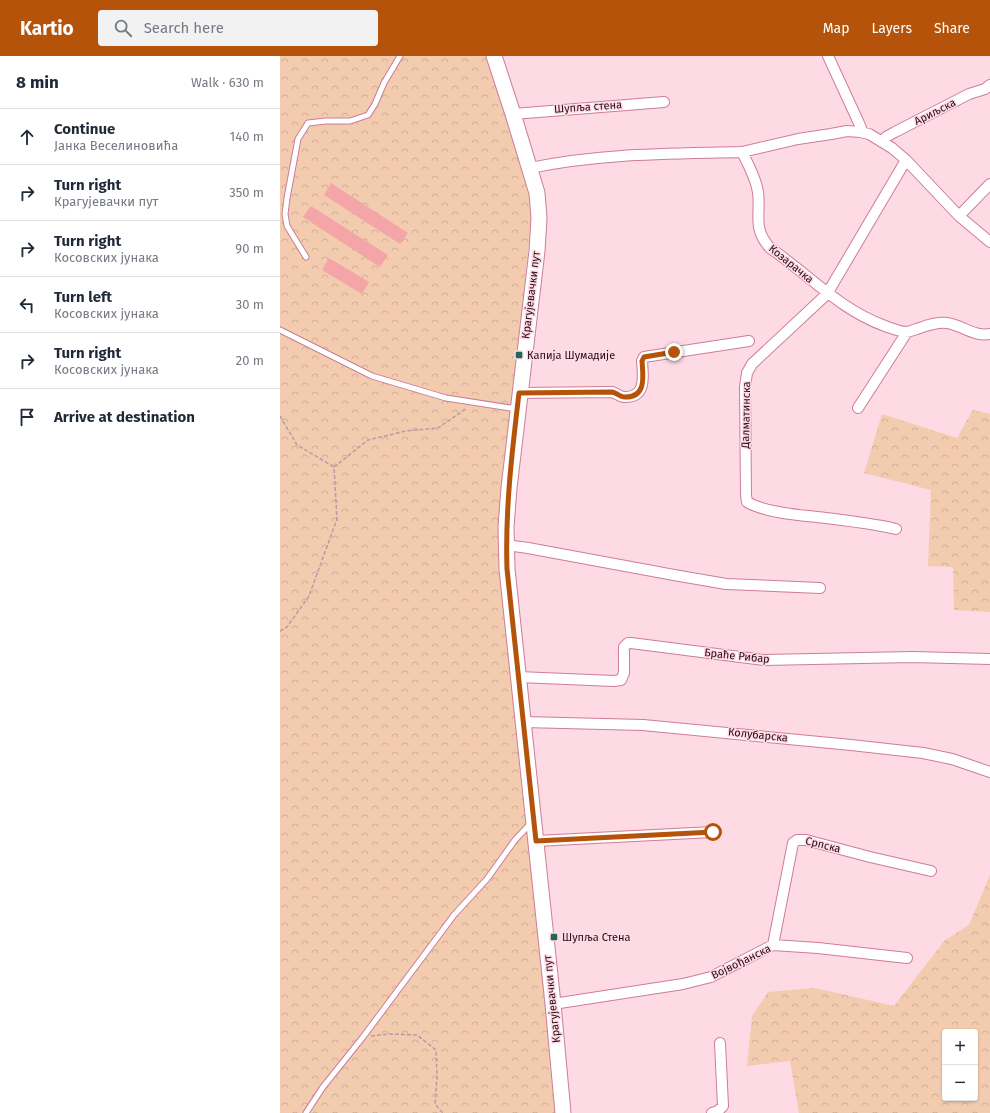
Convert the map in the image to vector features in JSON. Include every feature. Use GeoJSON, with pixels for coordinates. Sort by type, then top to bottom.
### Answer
{"type":"FeatureCollection","features":[{"type":"Feature","properties":{"kind":"main road","name":"Крагујевачки пут"},"geometry":{"type":"LineString","coordinates":[[494,56],[514,114],[537,193],[539,218],[509,488],[506,545],[518,677],[554,1004],[563,1113]]}},
{"type":"Feature","properties":{"kind":"street"},"geometry":{"type":"LineString","coordinates":[[828,56],[861,128],[860,132]]}},
{"type":"Feature","properties":{"kind":"street","name":"Ариљска"},"geometry":{"type":"LineString","coordinates":[[882,142],[886,137],[895,132],[969,94],[985,89],[990,85]]}},
{"type":"Feature","properties":{"kind":"street","name":"Шупља стена"},"geometry":{"type":"LineString","coordinates":[[514,114],[664,102]]}},
{"type":"Feature","properties":{"kind":"street"},"geometry":{"type":"LineString","coordinates":[[530,168],[570,160],[625,155],[742,152],[798,139],[847,131],[860,132],[869,134],[906,160],[959,216],[990,242]]}},
{"type":"Feature","properties":{"kind":"street","name":"Козарачка"},"geometry":{"type":"LineString","coordinates":[[742,152],[751,170],[758,192],[758,225],[762,239],[770,248],[827,294],[865,319],[898,331],[907,332],[945,323],[960,326],[970,332],[990,334]]}},
{"type":"Feature","properties":{"kind":"street","name":"Далматинска"},"geometry":{"type":"LineString","coordinates":[[896,529],[871,524],[789,514],[751,504],[746,500],[745,387],[747,373],[752,364],[827,294],[906,160]]}},
{"type":"Feature","properties":{"kind":"street"},"geometry":{"type":"LineString","coordinates":[[959,216],[990,184]]}},
{"type":"Feature","properties":{"kind":"street"},"geometry":{"type":"LineString","coordinates":[[858,408],[907,332]]}},
{"type":"Feature","properties":{"kind":"street"},"geometry":{"type":"LineString","coordinates":[[519,393],[612,392],[621,396],[631,396],[638,392],[643,386],[642,361],[644,357],[748,341]]}},
{"type":"Feature","properties":{"kind":"street"},"geometry":{"type":"LineString","coordinates":[[506,545],[726,584],[820,588]]}},
{"type":"Feature","properties":{"kind":"street","name":"Браће Рибар"},"geometry":{"type":"LineString","coordinates":[[518,677],[614,681],[621,680],[624,673],[624,647],[628,643],[764,660],[912,657],[990,659]]}},
{"type":"Feature","properties":{"kind":"street","name":"Колубарска"},"geometry":{"type":"LineString","coordinates":[[523,722],[643,725],[851,745],[952,759],[990,772]]}},
{"type":"Feature","properties":{"kind":"street"},"geometry":{"type":"LineString","coordinates":[[536,841],[713,832]]}},
{"type":"Feature","properties":{"kind":"street","name":"Српска"},"geometry":{"type":"LineString","coordinates":[[773,945],[793,843],[797,840],[806,840],[931,871]]}},
{"type":"Feature","properties":{"kind":"street","name":"Војвођанска"},"geometry":{"type":"LineString","coordinates":[[554,1004],[683,984],[711,977],[773,945],[818,948],[907,958]]}},
{"type":"Feature","properties":{"kind":"street"},"geometry":{"type":"LineString","coordinates":[[712,1113],[718,1111],[723,1106],[720,1042]]}},
{"type":"Feature","properties":{"kind":"lane"},"geometry":{"type":"LineString","coordinates":[[306,257],[287,226],[285,214],[298,139],[308,123],[350,121],[368,115],[400,56]]}},
{"type":"Feature","properties":{"kind":"lane"},"geometry":{"type":"LineString","coordinates":[[280,330],[372,376],[446,398],[518,409]]}},
{"type":"Feature","properties":{"kind":"lane"},"geometry":{"type":"LineString","coordinates":[[306,1113],[323,1087],[363,1038],[454,915],[487,879],[515,840],[534,821]]}},
{"type":"Feature","properties":{"kind":"path"},"geometry":{"type":"LineString","coordinates":[[334,467],[368,440],[406,431],[438,428],[475,402]]}},
{"type":"Feature","properties":{"kind":"path"},"geometry":{"type":"LineString","coordinates":[[280,416],[297,445],[334,467]]}},
{"type":"Feature","properties":{"kind":"path"},"geometry":{"type":"LineString","coordinates":[[280,631],[287,627],[309,596],[337,519],[334,467]]}},
{"type":"Feature","properties":{"kind":"path"},"geometry":{"type":"LineString","coordinates":[[363,1038],[388,1034],[417,1035],[436,1050],[438,1076],[436,1104],[443,1113]]}},
{"type":"Feature","properties":{"kind":"green space"},"geometry":{"type":"Polygon","coordinates":[[[280,56],[491,56],[533,200],[500,536],[560,1113],[280,1113],[280,56]]]}},
{"type":"Feature","properties":{"kind":"green space"},"geometry":{"type":"Polygon","coordinates":[[[973,410],[990,414],[990,612],[954,610],[953,567],[928,566],[931,490],[864,473],[882,414],[957,438],[973,410]]]}},
{"type":"Feature","properties":{"kind":"green space"},"geometry":{"type":"Polygon","coordinates":[[[990,875],[990,1113],[799,1113],[790,1061],[747,1066],[752,1016],[768,992],[815,988],[894,1006],[945,940],[969,925],[990,875]]]}},
{"type":"Feature","properties":{"kind":"building"},"geometry":{"type":"Polygon","coordinates":[[[331,183],[408,233],[400,244],[324,195],[331,183]]]}},
{"type":"Feature","properties":{"kind":"building"},"geometry":{"type":"Polygon","coordinates":[[[311,206],[388,255],[380,267],[303,217],[311,206]]]}},
{"type":"Feature","properties":{"kind":"building"},"geometry":{"type":"Polygon","coordinates":[[[329,258],[369,282],[362,294],[322,270],[329,258]]]}},
{"type":"Feature","properties":{"kind":"place","name":"Капија Шумадије"},"geometry":{"type":"Point","coordinates":[519,355]}},
{"type":"Feature","properties":{"kind":"place","name":"Шупља Стена"},"geometry":{"type":"Point","coordinates":[554,937]}},
{"type":"Feature","properties":{"kind":"route"},"geometry":{"type":"LineString","coordinates":[[674,352],[644,357],[642,361],[643,386],[641,390],[631,396],[625,397],[612,392],[519,393],[506,528],[507,569],[536,841],[713,832]]}}]}
